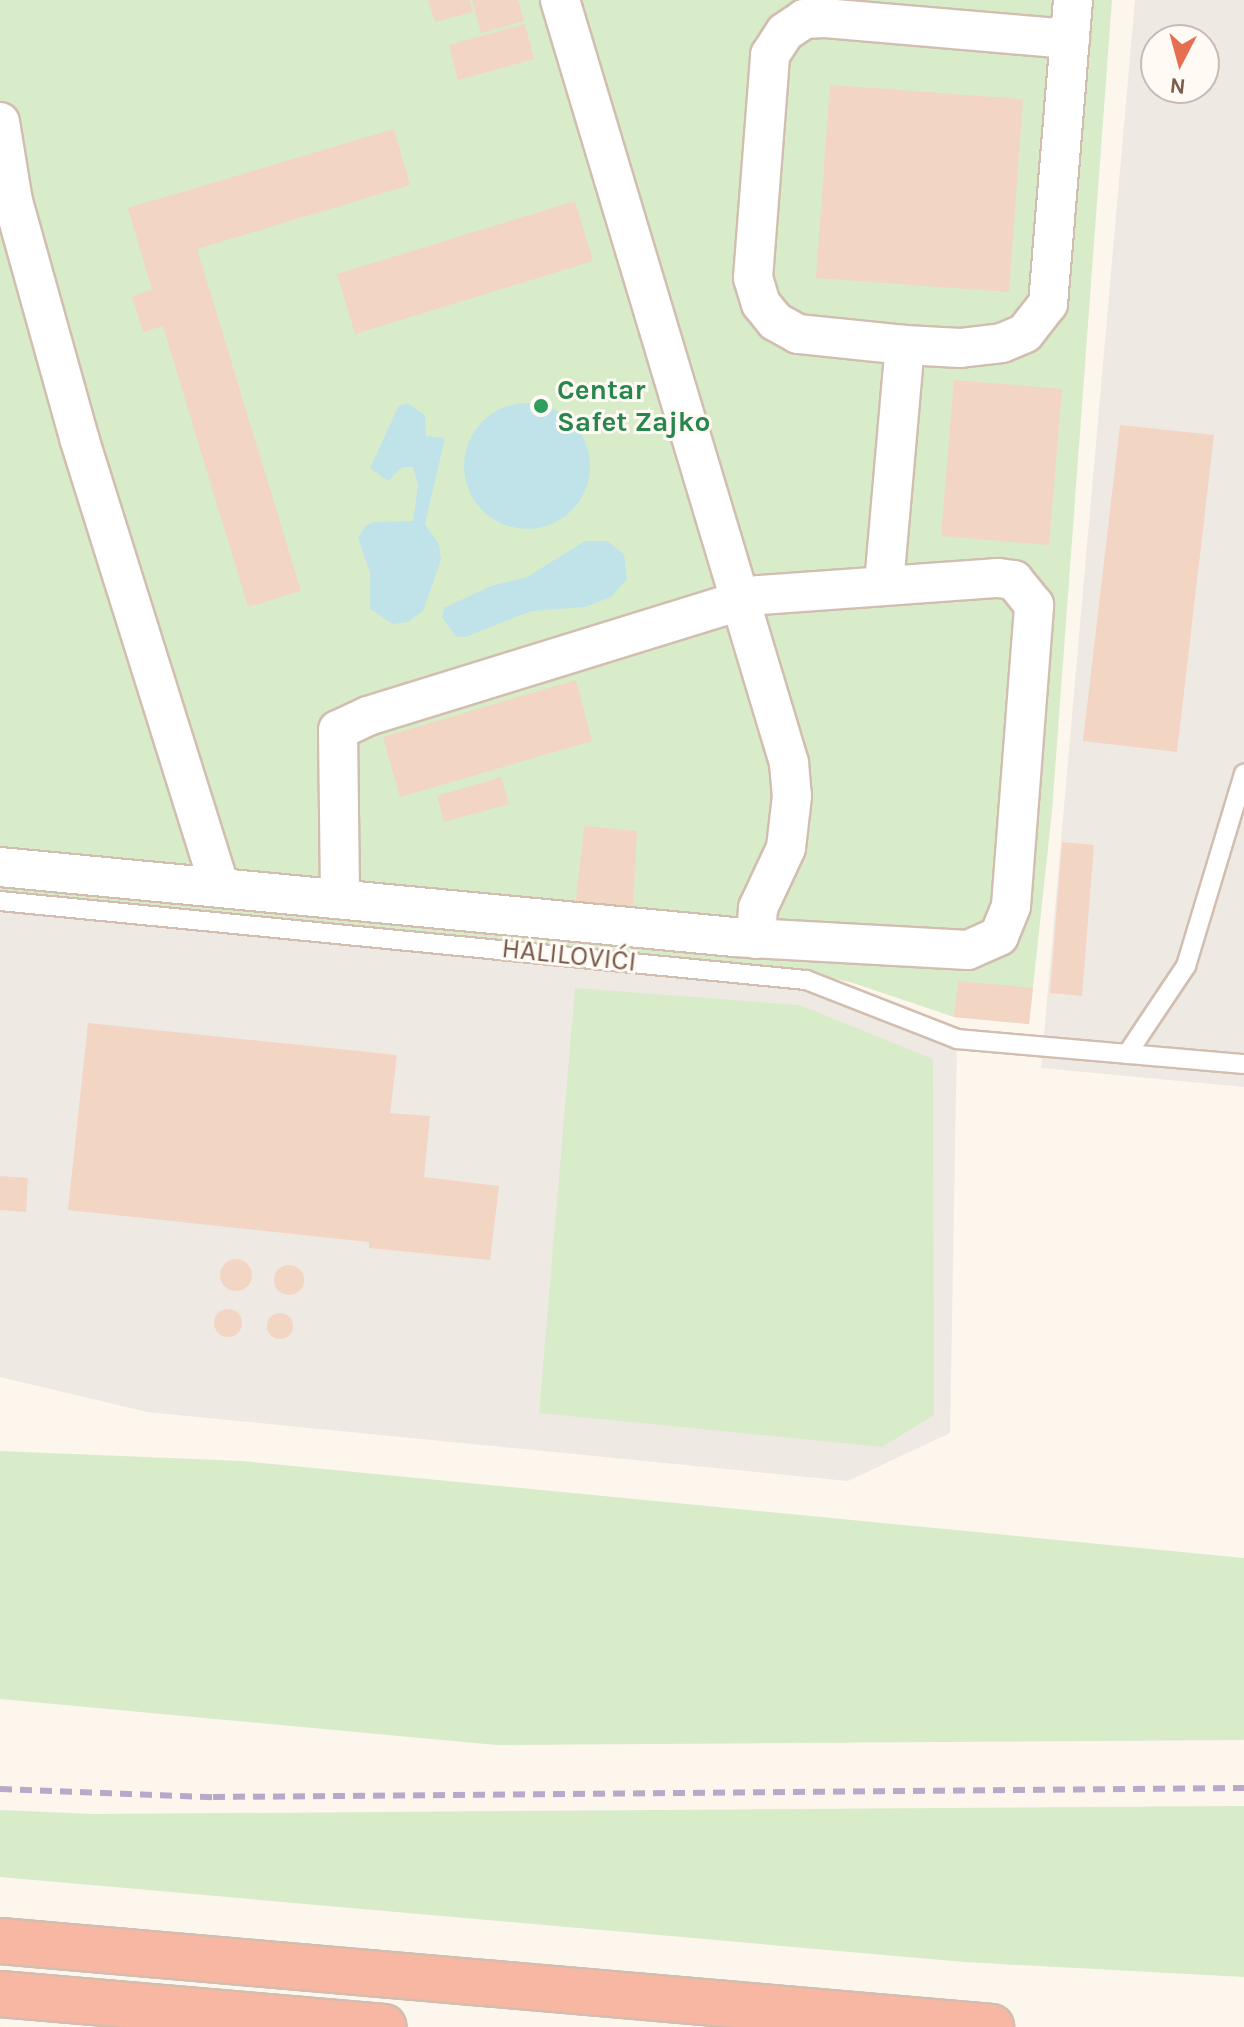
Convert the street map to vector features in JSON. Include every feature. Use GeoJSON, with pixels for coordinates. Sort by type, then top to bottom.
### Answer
{"type":"FeatureCollection","features":[{"type":"Feature","properties":{"kind":"highway"},"geometry":{"type":"LineString","coordinates":[[0,1941],[991,2027]]}},
{"type":"Feature","properties":{"kind":"highway"},"geometry":{"type":"LineString","coordinates":[[0,1994],[384,2027]]}},
{"type":"Feature","properties":{"kind":"street"},"geometry":{"type":"LineString","coordinates":[[560,0],[780,728],[792,796],[786,848],[758,908],[756,939]]}},
{"type":"Feature","properties":{"kind":"street"},"geometry":{"type":"LineString","coordinates":[[1070,39],[824,18],[804,19],[785,32],[770,55],[753,278],[761,304],[775,321],[798,334],[960,348],[1002,343],[1025,333],[1048,304],[1070,39],[1073,0]]}},
{"type":"Feature","properties":{"kind":"street"},"geometry":{"type":"LineString","coordinates":[[0,122],[13,201],[85,456],[220,888]]}},
{"type":"Feature","properties":{"kind":"street"},"geometry":{"type":"LineString","coordinates":[[884,584],[905,345]]}},
{"type":"Feature","properties":{"kind":"street"},"geometry":{"type":"LineString","coordinates":[[0,867],[756,939],[968,950],[999,936],[1007,924],[1034,605],[1014,580],[997,578],[884,584],[743,601],[368,716],[338,730],[340,899]]}},
{"type":"Feature","properties":{"kind":"lane"},"geometry":{"type":"LineString","coordinates":[[1127,1054],[1186,966],[1244,774]]}},
{"type":"Feature","properties":{"kind":"lane"},"geometry":{"type":"LineString","coordinates":[[1225,837],[1244,839]]}},
{"type":"Feature","properties":{"kind":"lane","name":"HALILOVIĆI"},"geometry":{"type":"LineString","coordinates":[[0,901],[806,980],[957,1039],[1244,1064]]}},
{"type":"Feature","properties":{"kind":"shaded area"},"geometry":{"type":"Polygon","coordinates":[[[1135,0],[1244,0],[1244,1087],[1041,1068],[1135,0]]]}},
{"type":"Feature","properties":{"kind":"shaded area"},"geometry":{"type":"Polygon","coordinates":[[[0,901],[806,980],[957,1039],[950,1433],[848,1481],[147,1412],[0,1377],[0,901]]]}},
{"type":"Feature","properties":{"kind":"green space","name":"Centar Safet Zajko"},"geometry":{"type":"Polygon","coordinates":[[[0,0],[1112,0],[1052,811],[1029,1024],[954,1017],[850,982],[780,968],[0,893],[0,0]]]}},
{"type":"Feature","properties":{"kind":"green space"},"geometry":{"type":"Polygon","coordinates":[[[575,988],[800,1005],[933,1059],[934,1415],[882,1447],[539,1413],[575,988]]]}},
{"type":"Feature","properties":{"kind":"green space"},"geometry":{"type":"Polygon","coordinates":[[[0,1451],[242,1461],[1244,1558],[1244,1740],[496,1745],[0,1699],[0,1451]]]}},
{"type":"Feature","properties":{"kind":"green space"},"geometry":{"type":"Polygon","coordinates":[[[1244,1806],[1244,1977],[964,1962],[0,1877],[0,1810],[94,1814],[1244,1806]]]}},
{"type":"Feature","properties":{"kind":"water"},"geometry":{"type":"Polygon","coordinates":[[[407,403],[425,415],[426,436],[445,438],[425,524],[439,544],[441,560],[423,611],[408,622],[393,624],[370,609],[370,573],[358,538],[366,525],[375,522],[413,521],[418,485],[413,467],[402,467],[388,481],[370,468],[398,407],[407,403]]]}},
{"type":"Feature","properties":{"kind":"water"},"geometry":{"type":"Polygon","coordinates":[[[527,403],[551,408],[571,422],[585,442],[590,466],[585,490],[571,510],[551,524],[527,529],[503,524],[483,510],[469,490],[464,466],[469,442],[483,422],[503,408],[527,403]]]}},
{"type":"Feature","properties":{"kind":"water"},"geometry":{"type":"Polygon","coordinates":[[[585,541],[607,541],[624,554],[627,579],[611,597],[585,607],[532,611],[465,637],[455,636],[442,617],[444,608],[491,586],[527,577],[585,541]]]}},
{"type":"Feature","properties":{"kind":"building"},"geometry":{"type":"Polygon","coordinates":[[[428,0],[469,0],[473,12],[435,22],[428,0]]]}},
{"type":"Feature","properties":{"kind":"building"},"geometry":{"type":"Polygon","coordinates":[[[472,0],[518,0],[524,21],[481,33],[472,0]]]}},
{"type":"Feature","properties":{"kind":"building"},"geometry":{"type":"Polygon","coordinates":[[[525,24],[534,59],[458,80],[449,45],[525,24]]]}},
{"type":"Feature","properties":{"kind":"building"},"geometry":{"type":"Polygon","coordinates":[[[830,85],[1023,99],[1009,292],[816,278],[830,85]]]}},
{"type":"Feature","properties":{"kind":"building"},"geometry":{"type":"Polygon","coordinates":[[[394,129],[410,185],[197,249],[301,591],[248,607],[163,326],[143,332],[132,296],[152,290],[128,208],[394,129]]]}},
{"type":"Feature","properties":{"kind":"building"},"geometry":{"type":"Polygon","coordinates":[[[575,201],[593,261],[355,334],[337,274],[575,201]]]}},
{"type":"Feature","properties":{"kind":"building"},"geometry":{"type":"Polygon","coordinates":[[[954,380],[1062,389],[1049,545],[941,536],[954,380]]]}},
{"type":"Feature","properties":{"kind":"building"},"geometry":{"type":"Polygon","coordinates":[[[1120,425],[1214,435],[1177,752],[1083,741],[1120,425]]]}},
{"type":"Feature","properties":{"kind":"building"},"geometry":{"type":"Polygon","coordinates":[[[576,680],[592,741],[400,797],[383,737],[576,680]]]}},
{"type":"Feature","properties":{"kind":"building"},"geometry":{"type":"Polygon","coordinates":[[[501,777],[509,804],[444,822],[437,796],[501,777]]]}},
{"type":"Feature","properties":{"kind":"building"},"geometry":{"type":"Polygon","coordinates":[[[584,826],[637,831],[632,926],[574,920],[584,826]]]}},
{"type":"Feature","properties":{"kind":"building"},"geometry":{"type":"Polygon","coordinates":[[[1062,842],[1094,845],[1082,996],[1050,993],[1062,842]]]}},
{"type":"Feature","properties":{"kind":"building"},"geometry":{"type":"Polygon","coordinates":[[[958,981],[1033,988],[1029,1024],[954,1017],[958,981]]]}},
{"type":"Feature","properties":{"kind":"building"},"geometry":{"type":"Polygon","coordinates":[[[88,1023],[397,1055],[390,1113],[430,1116],[424,1177],[499,1186],[490,1260],[369,1248],[369,1242],[68,1210],[88,1023]]]}},
{"type":"Feature","properties":{"kind":"building"},"geometry":{"type":"Polygon","coordinates":[[[0,1176],[28,1178],[26,1212],[0,1210],[0,1176]]]}},
{"type":"Feature","properties":{"kind":"building"},"geometry":{"type":"Polygon","coordinates":[[[236,1259],[247,1264],[252,1275],[247,1286],[236,1291],[225,1286],[220,1275],[225,1264],[236,1259]]]}},
{"type":"Feature","properties":{"kind":"building"},"geometry":{"type":"Polygon","coordinates":[[[289,1265],[300,1269],[304,1280],[300,1291],[289,1295],[278,1291],[274,1280],[278,1269],[289,1265]]]}},
{"type":"Feature","properties":{"kind":"building"},"geometry":{"type":"Polygon","coordinates":[[[228,1309],[238,1313],[242,1323],[238,1333],[228,1337],[218,1333],[214,1323],[218,1313],[228,1309]]]}},
{"type":"Feature","properties":{"kind":"building"},"geometry":{"type":"Polygon","coordinates":[[[280,1313],[289,1317],[293,1326],[289,1335],[280,1339],[271,1335],[267,1326],[271,1317],[280,1313]]]}},
{"type":"Feature","properties":{"kind":"railway"},"geometry":{"type":"LineString","coordinates":[[0,1789],[213,1797],[1244,1788]]}},
{"type":"Feature","properties":{"kind":"place","name":"Centar Safet Zajko"},"geometry":{"type":"Point","coordinates":[541,406]}}]}
